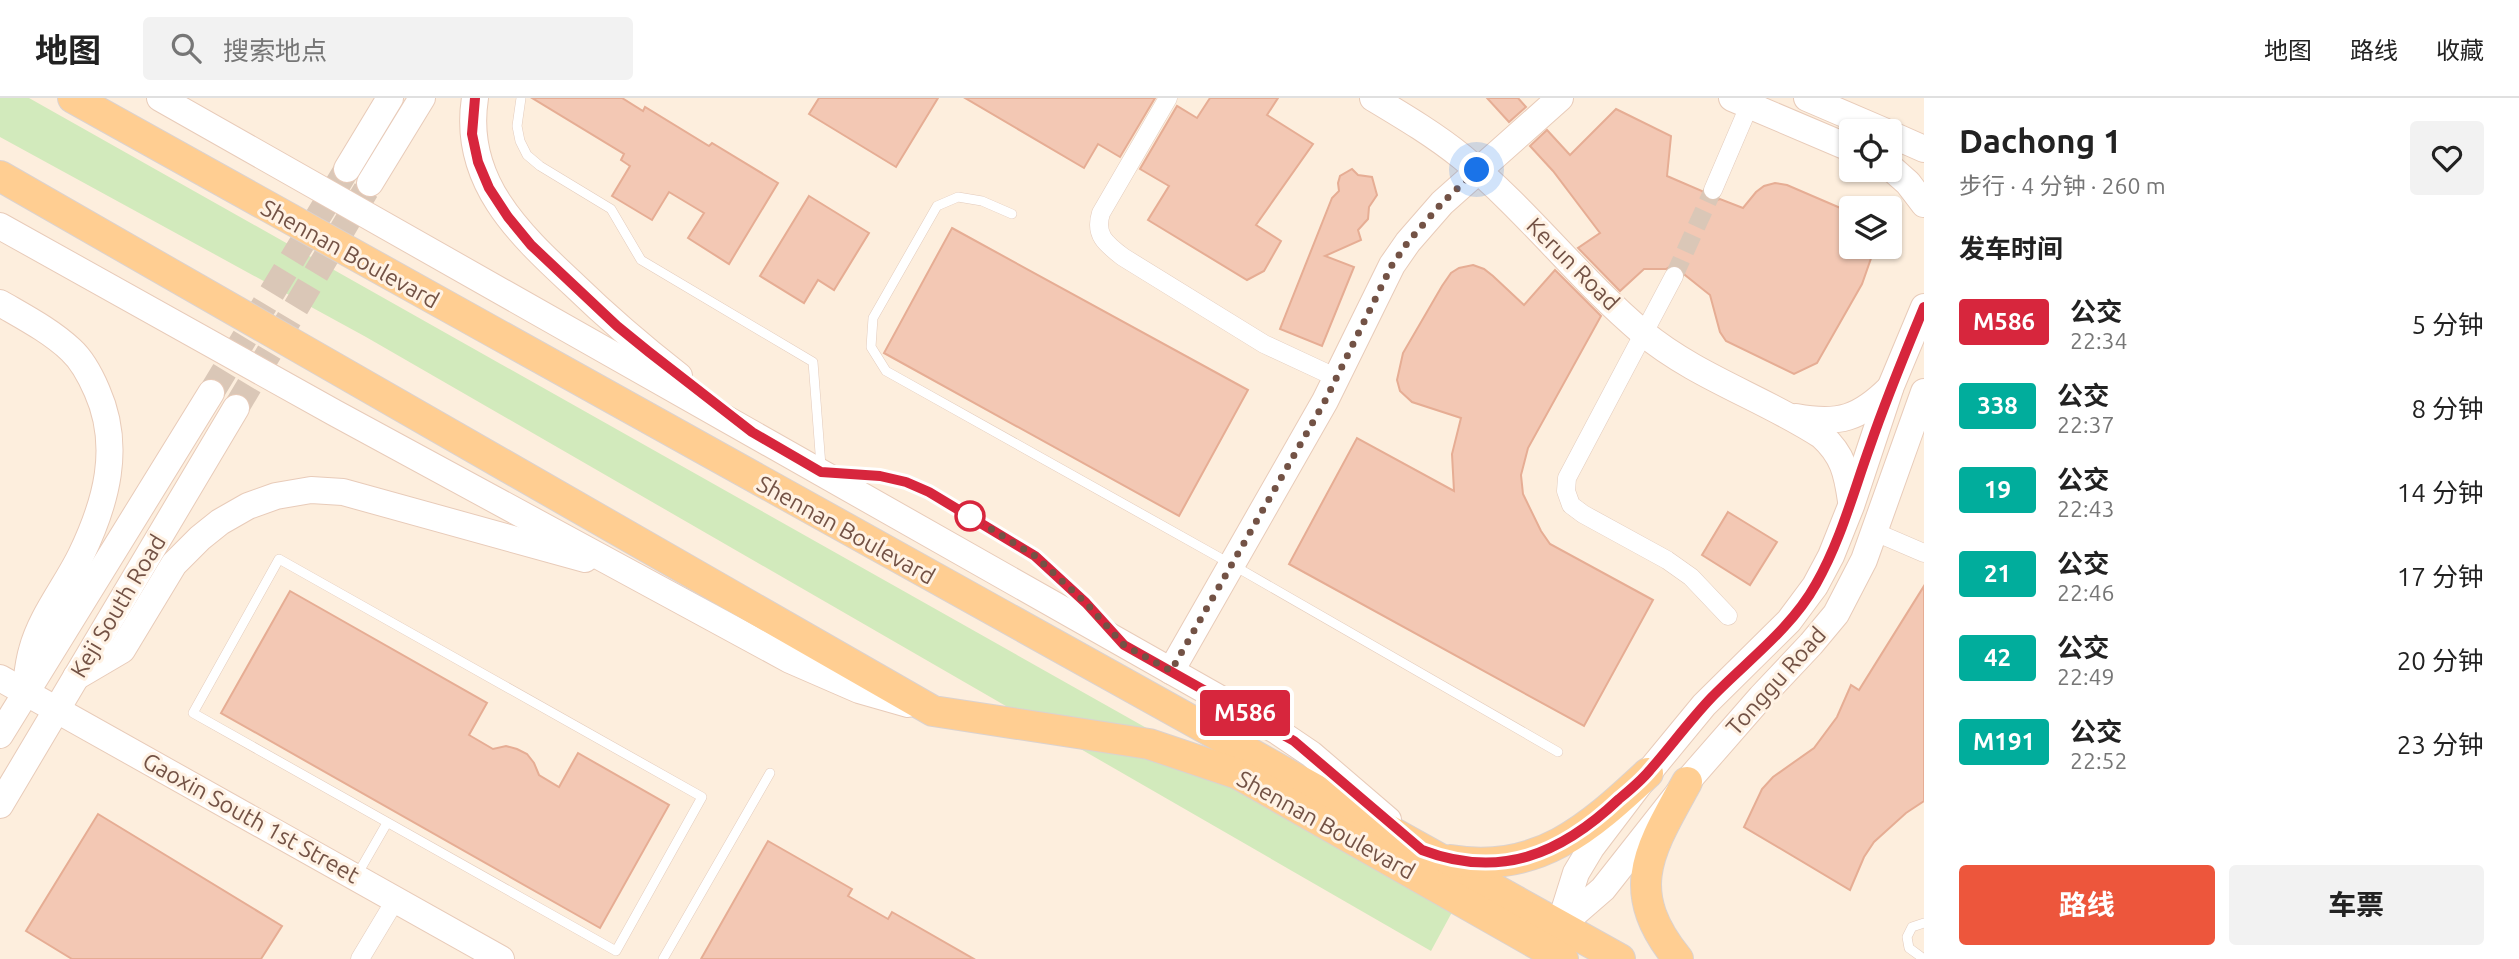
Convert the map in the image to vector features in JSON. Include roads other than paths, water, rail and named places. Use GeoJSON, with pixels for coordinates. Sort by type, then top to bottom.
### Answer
{"type":"FeatureCollection","features":[{"type":"Feature","properties":{"kind":"main road","name":"Shennan Boulevard"},"geometry":{"type":"LineString","coordinates":[[73,98],[1422,850],[1549,948]]}},
{"type":"Feature","properties":{"kind":"main road"},"geometry":{"type":"LineString","coordinates":[[109,98],[229,187]]}},
{"type":"Feature","properties":{"kind":"main road"},"geometry":{"type":"LineString","coordinates":[[160,98],[1294,741],[1422,850],[1446,859],[1468,863],[1516,859],[1538,853],[1560,844],[1586,827],[1648,773]]}},
{"type":"Feature","properties":{"kind":"main road"},"geometry":{"type":"LineString","coordinates":[[346,169],[390,98]]}},
{"type":"Feature","properties":{"kind":"main road"},"geometry":{"type":"LineString","coordinates":[[370,183],[422,98]]}},
{"type":"Feature","properties":{"kind":"main road"},"geometry":{"type":"LineString","coordinates":[[475,98],[472,134],[478,162],[489,188],[531,245],[617,326],[752,432]]}},
{"type":"Feature","properties":{"kind":"main road","name":"Kerun Road"},"geometry":{"type":"LineString","coordinates":[[1373,98],[1460,155],[1644,334],[1677,357],[1822,436],[1840,456],[1847,472],[1851,506]]}},
{"type":"Feature","properties":{"kind":"main road"},"geometry":{"type":"LineString","coordinates":[[1171,671],[1325,401],[1392,265],[1442,203],[1560,98]]}},
{"type":"Feature","properties":{"kind":"main road"},"geometry":{"type":"LineString","coordinates":[[1807,98],[1904,139]]}},
{"type":"Feature","properties":{"kind":"main road"},"geometry":{"type":"LineString","coordinates":[[1741,102],[1839,143]]}},
{"type":"Feature","properties":{"kind":"main road"},"geometry":{"type":"LineString","coordinates":[[1902,170],[1924,177]]}},
{"type":"Feature","properties":{"kind":"main road","name":"Shennan Boulevard"},"geometry":{"type":"LineString","coordinates":[[0,176],[933,711],[1149,744],[1238,774],[1549,948],[1620,959]]}},
{"type":"Feature","properties":{"kind":"main road"},"geometry":{"type":"LineString","coordinates":[[1902,177],[1924,204]]}},
{"type":"Feature","properties":{"kind":"main road"},"geometry":{"type":"LineString","coordinates":[[0,200],[94,230]]}},
{"type":"Feature","properties":{"kind":"main road"},"geometry":{"type":"LineString","coordinates":[[0,226],[335,413],[790,660],[859,690],[933,711]]}},
{"type":"Feature","properties":{"kind":"main road"},"geometry":{"type":"LineString","coordinates":[[0,303],[52,335],[73,352],[101,400],[108,425],[111,453],[109,479],[102,505],[80,557],[38,634],[31,651],[25,692]]}},
{"type":"Feature","properties":{"kind":"main road","name":"Tonggu Road"},"geometry":{"type":"LineString","coordinates":[[1549,948],[1576,873],[1591,848],[1704,705],[1802,606],[1831,556],[1892,386],[1924,307]]}},
{"type":"Feature","properties":{"kind":"main road"},"geometry":{"type":"LineString","coordinates":[[1783,414],[1827,421],[1845,419],[1875,403],[1892,386]]}},
{"type":"Feature","properties":{"kind":"main road","name":"Tonggu Road"},"geometry":{"type":"LineString","coordinates":[[1549,948],[1603,889],[1687,782],[1836,614],[1854,583],[1875,533],[1924,392]]}},
{"type":"Feature","properties":{"kind":"main road","name":"Keji South Road"},"geometry":{"type":"LineString","coordinates":[[0,735],[211,393]]}},
{"type":"Feature","properties":{"kind":"main road","name":"Keji South Road"},"geometry":{"type":"LineString","coordinates":[[0,805],[236,408]]}},
{"type":"Feature","properties":{"kind":"main road"},"geometry":{"type":"LineString","coordinates":[[76,677],[122,650],[174,564],[200,538],[220,522],[248,506],[276,496],[311,490],[343,492],[621,568]]}},
{"type":"Feature","properties":{"kind":"main road","name":"Gaoxin South 1st Street"},"geometry":{"type":"LineString","coordinates":[[0,678],[501,959]]}},
{"type":"Feature","properties":{"kind":"main road"},"geometry":{"type":"LineString","coordinates":[[1678,959],[1655,926],[1645,892],[1650,856],[1687,782]]}},
{"type":"Feature","properties":{"kind":"street"},"geometry":{"type":"LineString","coordinates":[[1168,98],[1101,213],[1098,222],[1103,241],[1123,257],[1264,344],[1335,377]]}},
{"type":"Feature","properties":{"kind":"street"},"geometry":{"type":"LineString","coordinates":[[1713,190],[1741,102]]}},
{"type":"Feature","properties":{"kind":"street"},"geometry":{"type":"LineString","coordinates":[[1674,276],[1567,478],[1566,491],[1572,505],[1583,514],[1646,547],[1691,577],[1728,616]]}},
{"type":"Feature","properties":{"kind":"street"},"geometry":{"type":"LineString","coordinates":[[1875,533],[1924,553]]}},
{"type":"Feature","properties":{"kind":"street"},"geometry":{"type":"LineString","coordinates":[[360,959],[396,900]]}},
{"type":"Feature","properties":{"kind":"lane"},"geometry":{"type":"LineString","coordinates":[[521,98],[517,126],[527,155],[540,166],[611,209],[641,260],[813,362],[821,472],[880,476],[906,482],[929,492],[1035,556],[1086,603],[1124,645]]}},
{"type":"Feature","properties":{"kind":"lane"},"geometry":{"type":"LineString","coordinates":[[1012,215],[982,201],[958,197],[937,206],[873,318],[870,347],[886,371],[1231,564],[1558,752]]}},
{"type":"Feature","properties":{"kind":"lane"},"geometry":{"type":"LineString","coordinates":[[279,559],[702,797],[616,951],[387,822],[193,713],[279,559]]}},
{"type":"Feature","properties":{"kind":"lane"},"geometry":{"type":"LineString","coordinates":[[663,959],[770,773]]}},
{"type":"Feature","properties":{"kind":"lane"},"geometry":{"type":"LineString","coordinates":[[356,877],[387,822]]}},
{"type":"Feature","properties":{"kind":"lane"},"geometry":{"type":"LineString","coordinates":[[1924,923],[1912,928],[1907,937],[1909,948],[1924,959]]}},
{"type":"Feature","properties":{"kind":"tunnel"},"geometry":{"type":"LineString","coordinates":[[211,393],[347,169]]}},
{"type":"Feature","properties":{"kind":"tunnel"},"geometry":{"type":"LineString","coordinates":[[236,408],[366,190]]}},
{"type":"Feature","properties":{"kind":"tunnel"},"geometry":{"type":"LineString","coordinates":[[1674,276],[1713,190]]}}]}
